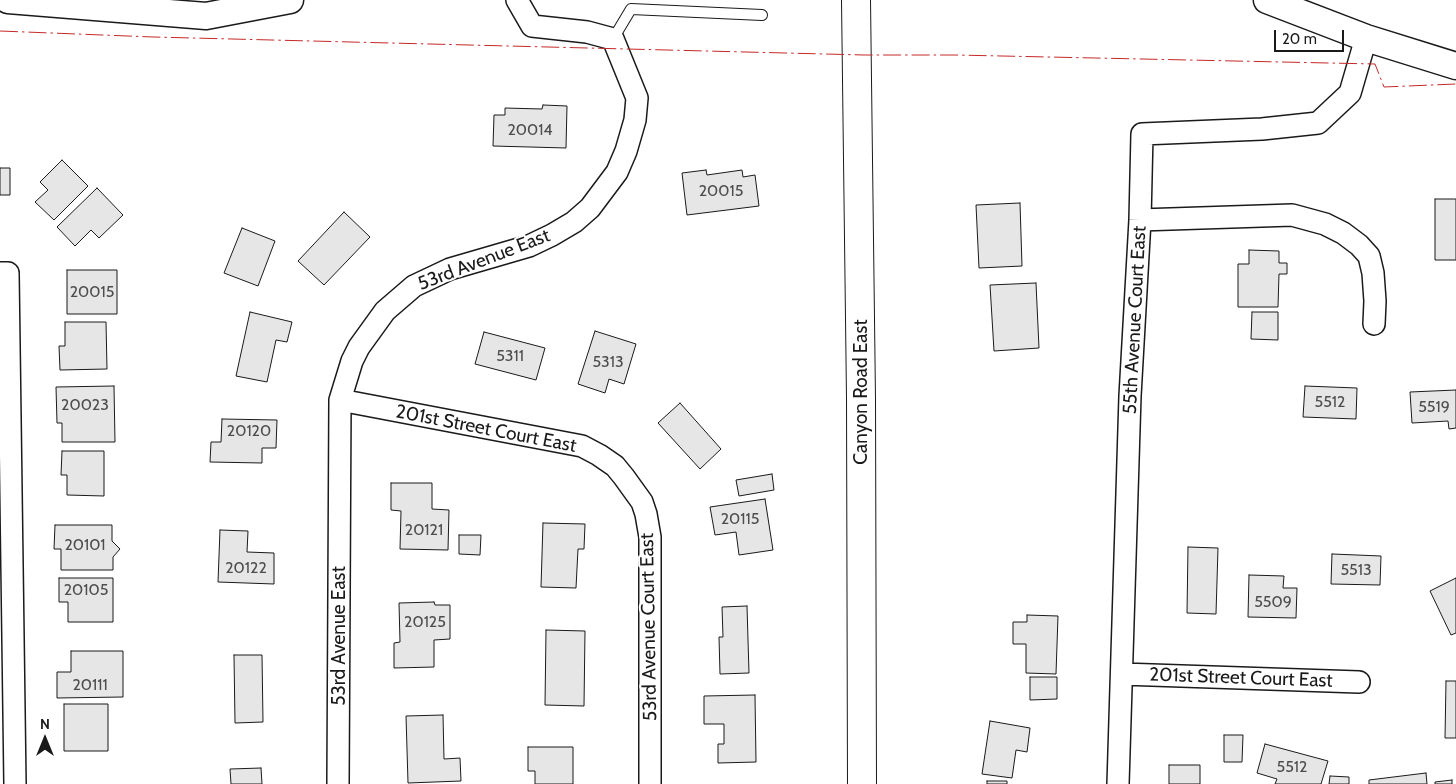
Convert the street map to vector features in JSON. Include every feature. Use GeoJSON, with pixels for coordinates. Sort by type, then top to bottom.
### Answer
{"type":"FeatureCollection","features":[{"type":"Feature","properties":{"kind":"main road","name":"Canyon Road East"},"geometry":{"type":"LineString","coordinates":[[856,0],[861,398],[862,784]]}},
{"type":"Feature","properties":{"kind":"street"},"geometry":{"type":"LineString","coordinates":[[8,0],[206,16],[290,0]]}},
{"type":"Feature","properties":{"kind":"street"},"geometry":{"type":"LineString","coordinates":[[517,0],[532,26],[586,32],[613,39]]}},
{"type":"Feature","properties":{"kind":"street"},"geometry":{"type":"LineString","coordinates":[[1267,0],[1366,38],[1456,66]]}},
{"type":"Feature","properties":{"kind":"street","name":"55th Avenue Court East"},"geometry":{"type":"LineString","coordinates":[[1118,784],[1130,396],[1140,220],[1142,134],[1262,129],[1318,123],[1350,93],[1366,38]]}},
{"type":"Feature","properties":{"kind":"street","name":"53rd Avenue East"},"geometry":{"type":"LineString","coordinates":[[338,784],[340,400],[352,361],[359,347],[385,311],[414,286],[450,269],[530,246],[552,236],[574,222],[604,192],[617,172],[626,151],[635,120],[637,98],[613,39]]}},
{"type":"Feature","properties":{"kind":"street"},"geometry":{"type":"LineString","coordinates":[[1140,220],[1292,215],[1325,224],[1343,233],[1359,245],[1369,256],[1376,301],[1374,324]]}},
{"type":"Feature","properties":{"kind":"street"},"geometry":{"type":"LineString","coordinates":[[4,273],[6,546],[15,784]]}},
{"type":"Feature","properties":{"kind":"street","name":"201st Street Court East"},"geometry":{"type":"LineString","coordinates":[[340,400],[582,446],[615,466],[624,477]]}},
{"type":"Feature","properties":{"kind":"street","name":"53rd Avenue Court East"},"geometry":{"type":"LineString","coordinates":[[624,477],[642,502],[650,537],[650,784]]}},
{"type":"Feature","properties":{"kind":"street","name":"201st Street Court East"},"geometry":{"type":"LineString","coordinates":[[1122,674],[1359,682]]}},
{"type":"Feature","properties":{"kind":"lane"},"geometry":{"type":"LineString","coordinates":[[613,39],[631,9],[762,15]]}},
{"type":"Feature","properties":{"kind":"building"},"geometry":{"type":"Polygon","coordinates":[[[543,105],[567,106],[566,148],[493,146],[494,115],[505,115],[505,108],[542,109],[543,105]]]}},
{"type":"Feature","properties":{"kind":"building"},"geometry":{"type":"Polygon","coordinates":[[[62,160],[88,186],[54,220],[35,202],[48,190],[40,182],[62,160]]]}},
{"type":"Feature","properties":{"kind":"building"},"geometry":{"type":"Polygon","coordinates":[[[0,168],[10,168],[10,195],[0,195],[0,168]]]}},
{"type":"Feature","properties":{"kind":"building"},"geometry":{"type":"Polygon","coordinates":[[[706,170],[707,175],[742,170],[743,177],[755,175],[759,206],[687,215],[682,173],[706,170]]]}},
{"type":"Feature","properties":{"kind":"building"},"geometry":{"type":"Polygon","coordinates":[[[97,188],[123,215],[99,238],[91,230],[75,246],[57,227],[97,188]]]}},
{"type":"Feature","properties":{"kind":"building"},"geometry":{"type":"Polygon","coordinates":[[[1435,199],[1456,199],[1456,260],[1435,260],[1435,199]]]}},
{"type":"Feature","properties":{"kind":"building"},"geometry":{"type":"Polygon","coordinates":[[[1020,203],[1022,266],[979,268],[976,205],[1020,203]]]}},
{"type":"Feature","properties":{"kind":"building"},"geometry":{"type":"Polygon","coordinates":[[[344,212],[370,237],[324,285],[298,261],[344,212]]]}},
{"type":"Feature","properties":{"kind":"building"},"geometry":{"type":"Polygon","coordinates":[[[242,228],[275,241],[258,286],[224,273],[242,228]]]}},
{"type":"Feature","properties":{"kind":"building"},"geometry":{"type":"Polygon","coordinates":[[[1249,250],[1279,251],[1279,263],[1287,263],[1287,274],[1279,274],[1278,307],[1238,307],[1238,264],[1249,264],[1249,250]]]}},
{"type":"Feature","properties":{"kind":"building"},"geometry":{"type":"Polygon","coordinates":[[[67,270],[117,270],[117,314],[67,314],[67,270]]]}},
{"type":"Feature","properties":{"kind":"building"},"geometry":{"type":"Polygon","coordinates":[[[1036,283],[1039,348],[994,351],[990,285],[1036,283]]]}},
{"type":"Feature","properties":{"kind":"building"},"geometry":{"type":"Polygon","coordinates":[[[250,312],[292,322],[287,342],[276,340],[267,382],[236,376],[250,312]]]}},
{"type":"Feature","properties":{"kind":"building"},"geometry":{"type":"Polygon","coordinates":[[[1252,312],[1278,312],[1278,340],[1251,339],[1252,312]]]}},
{"type":"Feature","properties":{"kind":"building"},"geometry":{"type":"Polygon","coordinates":[[[65,322],[106,322],[107,369],[60,370],[59,346],[65,346],[65,322]]]}},
{"type":"Feature","properties":{"kind":"building"},"geometry":{"type":"Polygon","coordinates":[[[595,331],[636,344],[624,384],[609,379],[605,393],[578,384],[595,331]]]}},
{"type":"Feature","properties":{"kind":"building"},"geometry":{"type":"Polygon","coordinates":[[[484,332],[545,348],[536,380],[475,364],[484,332]]]}},
{"type":"Feature","properties":{"kind":"building"},"geometry":{"type":"Polygon","coordinates":[[[114,386],[115,442],[62,442],[62,423],[57,423],[56,387],[114,386]]]}},
{"type":"Feature","properties":{"kind":"building"},"geometry":{"type":"Polygon","coordinates":[[[1305,386],[1357,388],[1356,419],[1303,417],[1305,386]]]}},
{"type":"Feature","properties":{"kind":"building"},"geometry":{"type":"Polygon","coordinates":[[[1456,390],[1456,428],[1449,429],[1448,421],[1412,423],[1410,392],[1456,390]]]}},
{"type":"Feature","properties":{"kind":"building"},"geometry":{"type":"Polygon","coordinates":[[[680,403],[721,449],[700,469],[658,423],[680,403]]]}},
{"type":"Feature","properties":{"kind":"building"},"geometry":{"type":"Polygon","coordinates":[[[222,419],[277,420],[276,448],[262,448],[262,463],[210,462],[211,442],[221,442],[222,419]]]}},
{"type":"Feature","properties":{"kind":"building"},"geometry":{"type":"Polygon","coordinates":[[[62,451],[104,451],[104,496],[67,495],[67,475],[61,475],[62,451]]]}},
{"type":"Feature","properties":{"kind":"building"},"geometry":{"type":"Polygon","coordinates":[[[772,474],[774,490],[739,496],[736,480],[772,474]]]}},
{"type":"Feature","properties":{"kind":"building"},"geometry":{"type":"Polygon","coordinates":[[[391,483],[432,483],[432,509],[449,510],[448,550],[400,549],[401,511],[391,510],[391,483]]]}},
{"type":"Feature","properties":{"kind":"building"},"geometry":{"type":"Polygon","coordinates":[[[765,499],[773,550],[739,555],[736,532],[715,535],[710,507],[765,499]]]}},
{"type":"Feature","properties":{"kind":"building"},"geometry":{"type":"Polygon","coordinates":[[[543,523],[585,524],[584,549],[578,549],[576,588],[541,587],[543,523]]]}},
{"type":"Feature","properties":{"kind":"building"},"geometry":{"type":"Polygon","coordinates":[[[55,525],[112,525],[112,541],[120,549],[113,557],[113,570],[61,570],[61,549],[54,549],[55,525]]]}},
{"type":"Feature","properties":{"kind":"building"},"geometry":{"type":"Polygon","coordinates":[[[220,530],[248,531],[247,552],[274,553],[274,584],[218,582],[220,530]]]}},
{"type":"Feature","properties":{"kind":"building"},"geometry":{"type":"Polygon","coordinates":[[[459,535],[481,535],[480,555],[459,554],[459,535]]]}},
{"type":"Feature","properties":{"kind":"building"},"geometry":{"type":"Polygon","coordinates":[[[1188,547],[1218,548],[1216,614],[1187,613],[1188,547]]]}},
{"type":"Feature","properties":{"kind":"building"},"geometry":{"type":"Polygon","coordinates":[[[1332,554],[1381,556],[1380,585],[1331,584],[1332,554]]]}},
{"type":"Feature","properties":{"kind":"building"},"geometry":{"type":"Polygon","coordinates":[[[1249,575],[1284,576],[1283,588],[1297,588],[1296,618],[1248,617],[1249,575]]]}},
{"type":"Feature","properties":{"kind":"building"},"geometry":{"type":"Polygon","coordinates":[[[59,578],[113,578],[113,622],[68,622],[68,602],[59,602],[59,578]]]}},
{"type":"Feature","properties":{"kind":"building"},"geometry":{"type":"Polygon","coordinates":[[[1456,578],[1456,633],[1451,635],[1430,591],[1456,578]]]}},
{"type":"Feature","properties":{"kind":"building"},"geometry":{"type":"Polygon","coordinates":[[[434,602],[435,605],[450,605],[450,639],[434,640],[434,667],[394,668],[394,643],[400,642],[399,603],[434,602]]]}},
{"type":"Feature","properties":{"kind":"building"},"geometry":{"type":"Polygon","coordinates":[[[747,606],[749,673],[720,674],[719,637],[723,637],[722,607],[747,606]]]}},
{"type":"Feature","properties":{"kind":"building"},"geometry":{"type":"Polygon","coordinates":[[[1027,615],[1058,616],[1056,674],[1026,673],[1026,644],[1013,644],[1013,622],[1027,622],[1027,615]]]}},
{"type":"Feature","properties":{"kind":"building"},"geometry":{"type":"Polygon","coordinates":[[[546,630],[585,631],[584,706],[545,705],[546,630]]]}},
{"type":"Feature","properties":{"kind":"building"},"geometry":{"type":"Polygon","coordinates":[[[71,651],[123,651],[123,697],[57,698],[57,672],[71,672],[71,651]]]}},
{"type":"Feature","properties":{"kind":"building"},"geometry":{"type":"Polygon","coordinates":[[[234,655],[262,655],[263,722],[235,723],[234,655]]]}},
{"type":"Feature","properties":{"kind":"building"},"geometry":{"type":"Polygon","coordinates":[[[1030,677],[1057,677],[1057,699],[1030,700],[1030,677]]]}},
{"type":"Feature","properties":{"kind":"building"},"geometry":{"type":"Polygon","coordinates":[[[1446,681],[1456,681],[1456,738],[1445,738],[1446,681]]]}},
{"type":"Feature","properties":{"kind":"building"},"geometry":{"type":"Polygon","coordinates":[[[755,695],[756,762],[718,763],[718,744],[724,744],[724,724],[704,724],[704,696],[755,695]]]}},
{"type":"Feature","properties":{"kind":"building"},"geometry":{"type":"Polygon","coordinates":[[[64,704],[108,704],[108,751],[64,751],[64,704]]]}},
{"type":"Feature","properties":{"kind":"building"},"geometry":{"type":"Polygon","coordinates":[[[443,715],[444,759],[460,758],[461,781],[408,783],[406,716],[443,715]]]}},
{"type":"Feature","properties":{"kind":"building"},"geometry":{"type":"Polygon","coordinates":[[[990,721],[1030,728],[1027,752],[1016,750],[1012,778],[982,774],[990,721]]]}},
{"type":"Feature","properties":{"kind":"building"},"geometry":{"type":"Polygon","coordinates":[[[1224,735],[1243,735],[1242,762],[1224,762],[1224,735]]]}},
{"type":"Feature","properties":{"kind":"building"},"geometry":{"type":"Polygon","coordinates":[[[1265,744],[1328,761],[1321,784],[1275,784],[1277,779],[1257,773],[1265,744]]]}},
{"type":"Feature","properties":{"kind":"building"},"geometry":{"type":"Polygon","coordinates":[[[528,747],[573,747],[573,784],[535,784],[535,771],[528,771],[528,747]]]}},
{"type":"Feature","properties":{"kind":"building"},"geometry":{"type":"Polygon","coordinates":[[[1169,765],[1200,765],[1200,784],[1169,784],[1169,765]]]}},
{"type":"Feature","properties":{"kind":"building"},"geometry":{"type":"Polygon","coordinates":[[[261,768],[262,784],[231,784],[230,769],[261,768]]]}},
{"type":"Feature","properties":{"kind":"building"},"geometry":{"type":"Polygon","coordinates":[[[1426,773],[1427,784],[1369,784],[1369,780],[1426,773]]]}},
{"type":"Feature","properties":{"kind":"building"},"geometry":{"type":"Polygon","coordinates":[[[1330,776],[1349,777],[1349,784],[1329,784],[1330,776]]]}},
{"type":"Feature","properties":{"kind":"building"},"geometry":{"type":"Polygon","coordinates":[[[1452,780],[1452,784],[1435,784],[1435,782],[1452,780]]]}},
{"type":"Feature","properties":{"kind":"building"},"geometry":{"type":"Polygon","coordinates":[[[987,781],[1007,781],[1007,784],[987,784],[987,781]]]}},
{"type":"Feature","properties":{"kind":"power"},"geometry":{"type":"LineString","coordinates":[[0,31],[153,37],[864,55],[955,55],[1375,64],[1384,87],[1456,84]]}}]}
